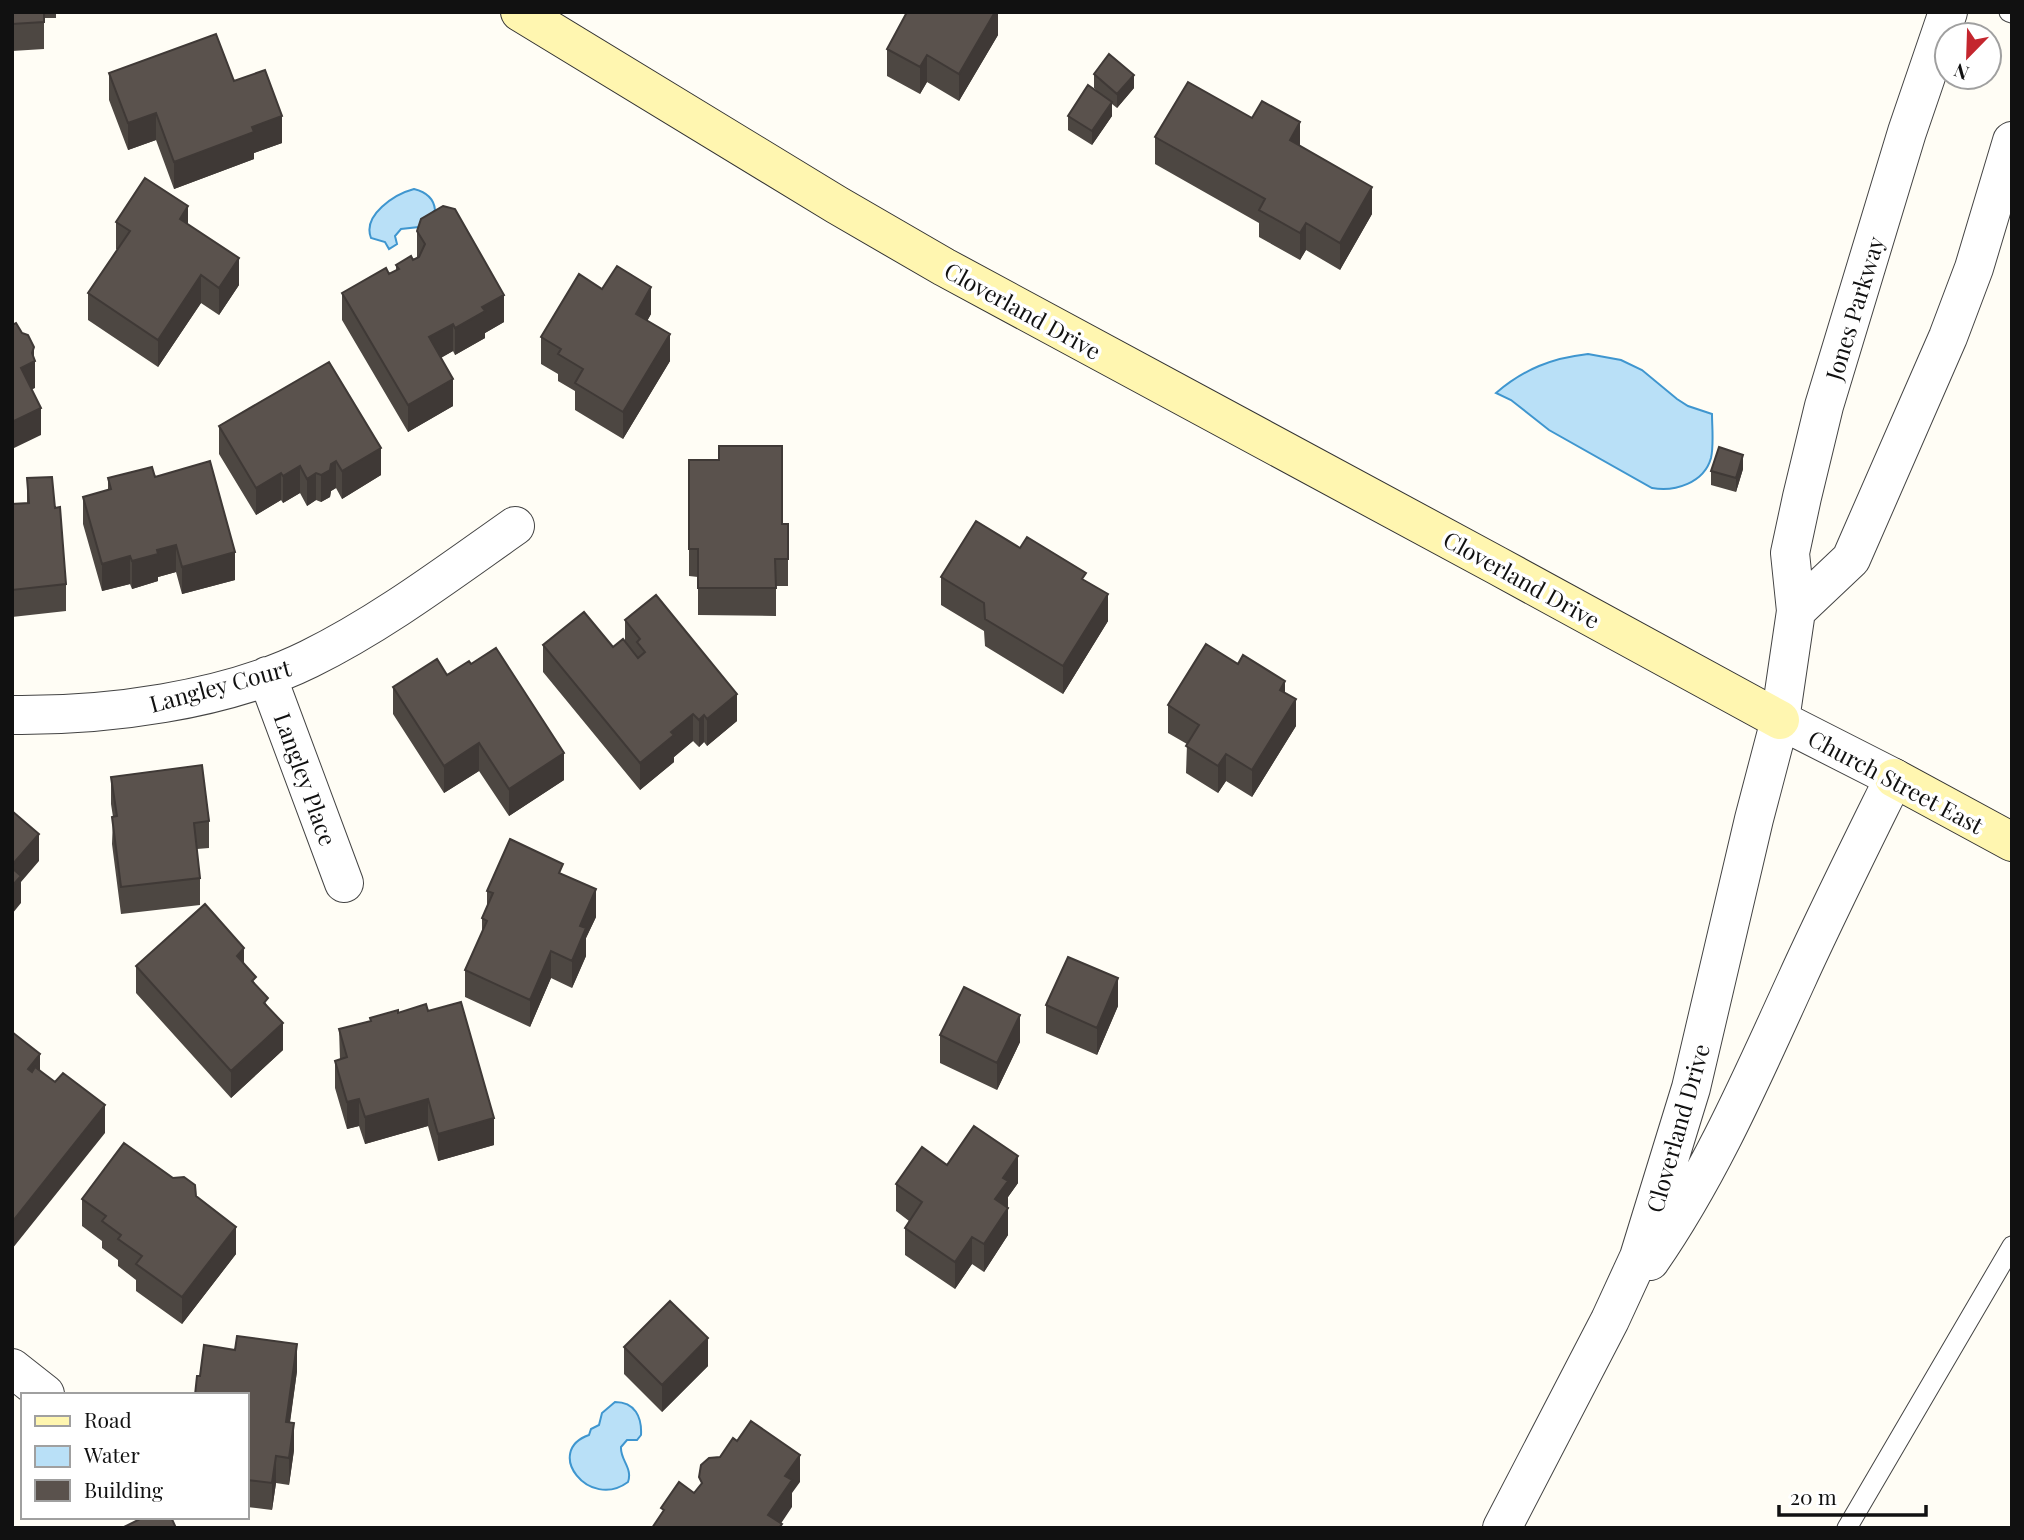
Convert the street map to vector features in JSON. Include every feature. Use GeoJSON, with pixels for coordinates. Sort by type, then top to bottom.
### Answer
{"type":"FeatureCollection","features":[{"type":"Feature","properties":{"kind":"main road","name":"Cloverland Drive"},"geometry":{"type":"LineString","coordinates":[[520,12],[944,267],[1780,720]]}},
{"type":"Feature","properties":{"kind":"main road","name":"Church Street East"},"geometry":{"type":"LineString","coordinates":[[1894,778],[2012,842]]}},
{"type":"Feature","properties":{"kind":"street","name":"Jones Parkway"},"geometry":{"type":"LineString","coordinates":[[1780,720],[1796,611],[1790,553],[1824,406],[1907,132],[1948,12]]}},
{"type":"Feature","properties":{"kind":"street"},"geometry":{"type":"LineString","coordinates":[[1796,611],[1851,559],[1961,302],[1974,268],[2012,141]]}},
{"type":"Feature","properties":{"kind":"street","name":"Langley Court"},"geometry":{"type":"LineString","coordinates":[[12,715],[79,715],[139,706],[190,697],[267,676],[306,661],[350,638],[515,526]]}},
{"type":"Feature","properties":{"kind":"street","name":"Langley Place"},"geometry":{"type":"LineString","coordinates":[[267,676],[344,883]]}},
{"type":"Feature","properties":{"kind":"street","name":"Church Street East"},"geometry":{"type":"LineString","coordinates":[[1780,720],[1894,778]]}},
{"type":"Feature","properties":{"kind":"street","name":"Cloverland Drive"},"geometry":{"type":"LineString","coordinates":[[1502,1528],[1610,1320],[1639,1257],[1691,1088],[1780,720]]}},
{"type":"Feature","properties":{"kind":"street"},"geometry":{"type":"LineString","coordinates":[[1610,1320],[1682,1215],[1734,1116],[1813,944],[1894,778]]}},
{"type":"Feature","properties":{"kind":"street"},"geometry":{"type":"LineString","coordinates":[[12,1368],[44,1393]]}},
{"type":"Feature","properties":{"kind":"lane"},"geometry":{"type":"LineString","coordinates":[[1847,1528],[2012,1246]]}},
{"type":"Feature","properties":{"kind":"water"},"geometry":{"type":"Polygon","coordinates":[[[414,189],[429,196],[435,210],[419,227],[401,229],[395,236],[397,244],[389,249],[385,242],[371,238],[371,221],[382,207],[414,189]]]}},
{"type":"Feature","properties":{"kind":"water"},"geometry":{"type":"Polygon","coordinates":[[[1588,354],[1621,360],[1642,370],[1688,406],[1712,414],[1712,453],[1702,474],[1679,487],[1652,488],[1549,430],[1511,400],[1496,393],[1517,377],[1539,366],[1562,358],[1588,354]]]}},
{"type":"Feature","properties":{"kind":"water"},"geometry":{"type":"Polygon","coordinates":[[[615,1402],[628,1405],[636,1412],[641,1435],[637,1440],[627,1440],[621,1447],[629,1472],[628,1482],[613,1489],[599,1489],[586,1484],[577,1475],[571,1465],[570,1453],[576,1443],[599,1425],[602,1413],[615,1402]]]}},
{"type":"Feature","properties":{"kind":"building"},"geometry":{"type":"Polygon","coordinates":[[[12,12],[44,12],[44,22],[12,24],[12,12]]]}},
{"type":"Feature","properties":{"kind":"building"},"geometry":{"type":"Polygon","coordinates":[[[907,12],[995,12],[959,74],[927,55],[920,67],[887,49],[907,12]]]}},
{"type":"Feature","properties":{"kind":"building"},"geometry":{"type":"Polygon","coordinates":[[[216,34],[234,81],[265,70],[282,116],[252,127],[254,132],[174,162],[156,113],[128,123],[109,73],[216,34]]]}},
{"type":"Feature","properties":{"kind":"building"},"geometry":{"type":"Polygon","coordinates":[[[1109,54],[1134,75],[1117,94],[1094,74],[1109,54]]]}},
{"type":"Feature","properties":{"kind":"building"},"geometry":{"type":"Polygon","coordinates":[[[1188,82],[1252,118],[1262,101],[1300,122],[1290,140],[1372,187],[1340,243],[1306,223],[1300,233],[1259,210],[1265,199],[1155,137],[1188,82]]]}},
{"type":"Feature","properties":{"kind":"building"},"geometry":{"type":"Polygon","coordinates":[[[1088,85],[1112,102],[1092,131],[1068,116],[1088,85]]]}},
{"type":"Feature","properties":{"kind":"building"},"geometry":{"type":"Polygon","coordinates":[[[145,178],[188,206],[180,219],[239,258],[219,288],[201,275],[158,340],[88,293],[130,231],[116,222],[145,178]]]}},
{"type":"Feature","properties":{"kind":"building"},"geometry":{"type":"Polygon","coordinates":[[[443,206],[455,209],[504,295],[482,307],[485,311],[455,328],[453,324],[429,337],[453,379],[408,405],[342,293],[386,268],[389,274],[399,269],[396,265],[411,256],[413,260],[419,257],[425,244],[417,231],[421,219],[443,206]]]}},
{"type":"Feature","properties":{"kind":"building"},"geometry":{"type":"Polygon","coordinates":[[[617,266],[651,287],[636,314],[670,334],[623,412],[575,383],[583,369],[558,354],[561,349],[541,337],[579,274],[602,289],[617,266]]]}},
{"type":"Feature","properties":{"kind":"building"},"geometry":{"type":"Polygon","coordinates":[[[16,323],[22,333],[28,335],[34,347],[32,353],[35,361],[21,368],[41,408],[12,422],[12,325],[16,323]]]}},
{"type":"Feature","properties":{"kind":"building"},"geometry":{"type":"Polygon","coordinates":[[[329,362],[381,448],[342,471],[336,461],[331,464],[330,470],[321,475],[316,473],[307,479],[300,466],[283,476],[281,473],[256,488],[219,426],[329,362]]]}},
{"type":"Feature","properties":{"kind":"building"},"geometry":{"type":"Polygon","coordinates":[[[719,446],[782,446],[782,524],[788,524],[788,559],[775,559],[776,588],[698,588],[698,549],[689,549],[689,460],[719,460],[719,446]]]}},
{"type":"Feature","properties":{"kind":"building"},"geometry":{"type":"Polygon","coordinates":[[[1719,447],[1743,455],[1736,478],[1711,471],[1719,447]]]}},
{"type":"Feature","properties":{"kind":"building"},"geometry":{"type":"Polygon","coordinates":[[[210,461],[235,552],[182,567],[176,545],[157,550],[158,554],[132,561],[130,556],[102,564],[83,497],[111,489],[108,478],[152,467],[155,477],[210,461]]]}},
{"type":"Feature","properties":{"kind":"building"},"geometry":{"type":"Polygon","coordinates":[[[52,477],[55,508],[60,507],[66,584],[12,590],[12,504],[29,503],[27,478],[52,477]]]}},
{"type":"Feature","properties":{"kind":"building"},"geometry":{"type":"Polygon","coordinates":[[[976,521],[1020,548],[1027,537],[1086,573],[1082,579],[1108,594],[1063,666],[985,619],[984,603],[941,577],[976,521]]]}},
{"type":"Feature","properties":{"kind":"building"},"geometry":{"type":"Polygon","coordinates":[[[656,595],[737,694],[707,719],[704,715],[699,720],[693,714],[671,732],[674,735],[640,763],[543,645],[584,612],[613,647],[623,639],[638,658],[645,652],[637,642],[640,639],[625,620],[656,595]]]}},
{"type":"Feature","properties":{"kind":"building"},"geometry":{"type":"Polygon","coordinates":[[[1206,644],[1238,664],[1243,655],[1285,681],[1280,690],[1296,699],[1252,770],[1226,754],[1218,766],[1186,746],[1199,725],[1168,705],[1206,644]]]}},
{"type":"Feature","properties":{"kind":"building"},"geometry":{"type":"Polygon","coordinates":[[[496,648],[564,753],[509,789],[479,743],[444,766],[393,687],[437,659],[447,675],[496,648]]]}},
{"type":"Feature","properties":{"kind":"building"},"geometry":{"type":"Polygon","coordinates":[[[202,765],[209,821],[194,823],[200,878],[121,887],[112,817],[117,816],[111,777],[202,765]]]}},
{"type":"Feature","properties":{"kind":"building"},"geometry":{"type":"Polygon","coordinates":[[[12,811],[39,834],[12,865],[12,811]]]}},
{"type":"Feature","properties":{"kind":"building"},"geometry":{"type":"Polygon","coordinates":[[[510,839],[563,864],[559,873],[596,889],[580,926],[586,928],[572,961],[551,951],[530,1000],[465,970],[487,921],[482,918],[493,893],[487,891],[510,839]]]}},
{"type":"Feature","properties":{"kind":"building"},"geometry":{"type":"Polygon","coordinates":[[[12,868],[21,876],[12,886],[12,868]]]}},
{"type":"Feature","properties":{"kind":"building"},"geometry":{"type":"Polygon","coordinates":[[[205,904],[244,948],[237,956],[256,977],[252,981],[268,998],[264,1003],[283,1023],[231,1071],[136,966],[205,904]]]}},
{"type":"Feature","properties":{"kind":"building"},"geometry":{"type":"Polygon","coordinates":[[[1068,957],[1118,978],[1097,1028],[1046,1005],[1068,957]]]}},
{"type":"Feature","properties":{"kind":"building"},"geometry":{"type":"Polygon","coordinates":[[[964,987],[1020,1015],[997,1063],[940,1035],[964,987]]]}},
{"type":"Feature","properties":{"kind":"building"},"geometry":{"type":"Polygon","coordinates":[[[461,1002],[494,1118],[438,1134],[428,1099],[365,1117],[359,1099],[347,1102],[335,1061],[347,1057],[339,1029],[371,1021],[370,1018],[398,1010],[398,1013],[426,1004],[428,1011],[461,1002]]]}},
{"type":"Feature","properties":{"kind":"building"},"geometry":{"type":"Polygon","coordinates":[[[12,1032],[40,1054],[28,1069],[32,1072],[35,1067],[55,1082],[63,1073],[105,1105],[12,1222],[12,1032]]]}},
{"type":"Feature","properties":{"kind":"building"},"geometry":{"type":"Polygon","coordinates":[[[974,1126],[1018,1156],[1003,1178],[1008,1181],[995,1199],[1008,1208],[984,1244],[972,1237],[955,1262],[905,1228],[922,1202],[896,1184],[922,1147],[947,1165],[974,1126]]]}},
{"type":"Feature","properties":{"kind":"building"},"geometry":{"type":"Polygon","coordinates":[[[124,1143],[173,1178],[184,1177],[195,1185],[196,1196],[236,1227],[182,1297],[136,1264],[142,1256],[118,1239],[121,1235],[102,1221],[106,1216],[82,1199],[124,1143]]]}},
{"type":"Feature","properties":{"kind":"building"},"geometry":{"type":"Polygon","coordinates":[[[670,1301],[708,1338],[662,1385],[624,1347],[670,1301]]]}},
{"type":"Feature","properties":{"kind":"building"},"geometry":{"type":"Polygon","coordinates":[[[237,1336],[297,1344],[286,1422],[294,1423],[289,1458],[276,1456],[272,1483],[248,1480],[248,1393],[195,1393],[204,1345],[235,1350],[237,1336]]]}},
{"type":"Feature","properties":{"kind":"building"},"geometry":{"type":"Polygon","coordinates":[[[751,1421],[800,1455],[785,1476],[792,1480],[768,1515],[782,1524],[779,1528],[652,1528],[664,1510],[661,1508],[679,1482],[694,1493],[702,1483],[699,1477],[701,1465],[709,1458],[720,1457],[733,1438],[737,1441],[751,1421]]]}},
{"type":"Feature","properties":{"kind":"building"},"geometry":{"type":"Polygon","coordinates":[[[140,1519],[172,1519],[176,1528],[122,1528],[140,1519]]]}}]}
